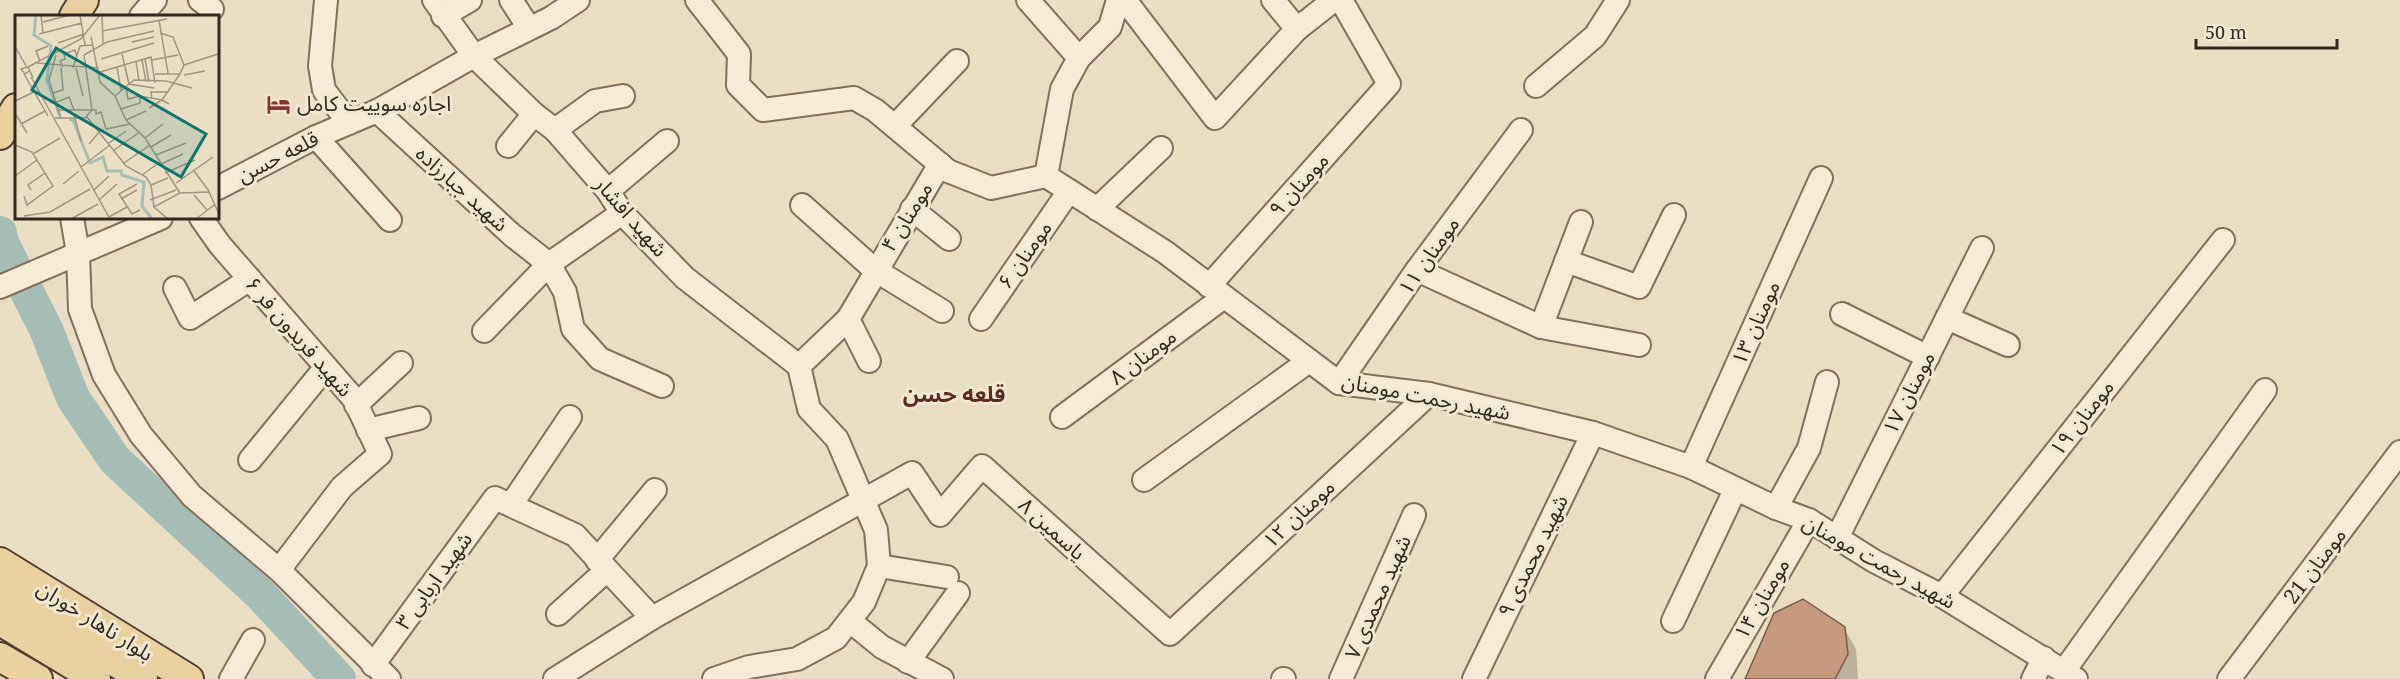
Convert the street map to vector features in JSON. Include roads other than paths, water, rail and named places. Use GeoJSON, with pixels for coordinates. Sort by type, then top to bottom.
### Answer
{"type":"FeatureCollection","features":[{"type":"Feature","properties":{"kind":"main road"},"geometry":{"type":"LineString","coordinates":[[75,15],[84,0]]}},
{"type":"Feature","properties":{"kind":"main road"},"geometry":{"type":"LineString","coordinates":[[0,135],[15,110]]}},
{"type":"Feature","properties":{"kind":"main road","name":"بلوار ناهار خوران"},"geometry":{"type":"LineString","coordinates":[[0,562],[189,679]]}},
{"type":"Feature","properties":{"kind":"main road"},"geometry":{"type":"LineString","coordinates":[[0,592],[143,679]]}},
{"type":"Feature","properties":{"kind":"main road"},"geometry":{"type":"LineString","coordinates":[[0,621],[96,679]]}},
{"type":"Feature","properties":{"kind":"main road"},"geometry":{"type":"LineString","coordinates":[[0,657],[38,679]]}},
{"type":"Feature","properties":{"kind":"street"},"geometry":{"type":"LineString","coordinates":[[142,15],[155,0]]}},
{"type":"Feature","properties":{"kind":"street"},"geometry":{"type":"LineString","coordinates":[[326,0],[320,66],[324,90],[349,123]]}},
{"type":"Feature","properties":{"kind":"street"},"geometry":{"type":"LineString","coordinates":[[438,8],[470,0]]}},
{"type":"Feature","properties":{"kind":"street"},"geometry":{"type":"LineString","coordinates":[[511,0],[529,28]]}},
{"type":"Feature","properties":{"kind":"street","name":"قلعه حسن"},"geometry":{"type":"LineString","coordinates":[[220,183],[377,111],[474,56],[551,18],[578,0]]}},
{"type":"Feature","properties":{"kind":"street"},"geometry":{"type":"LineString","coordinates":[[697,0],[739,54],[738,86],[763,110],[854,98],[875,110],[948,171],[991,188],[1046,176],[1062,89],[1079,58],[1110,27],[1118,0]]}},
{"type":"Feature","properties":{"kind":"street"},"geometry":{"type":"LineString","coordinates":[[1028,0],[1079,58]]}},
{"type":"Feature","properties":{"kind":"street"},"geometry":{"type":"LineString","coordinates":[[1125,0],[1215,118],[1297,29],[1334,0]]}},
{"type":"Feature","properties":{"kind":"street"},"geometry":{"type":"LineString","coordinates":[[1273,0],[1297,29]]}},
{"type":"Feature","properties":{"kind":"street","name":"مومنان ۹"},"geometry":{"type":"LineString","coordinates":[[1216,292],[1389,84],[1341,0]]}},
{"type":"Feature","properties":{"kind":"street"},"geometry":{"type":"LineString","coordinates":[[1536,86],[1595,36],[1618,0]]}},
{"type":"Feature","properties":{"kind":"street","name":"شهید افشار"},"geometry":{"type":"LineString","coordinates":[[438,8],[474,56],[534,114],[555,130],[608,191],[622,213],[685,278],[799,366]]}},
{"type":"Feature","properties":{"kind":"street"},"geometry":{"type":"LineString","coordinates":[[895,126],[957,62]]}},
{"type":"Feature","properties":{"kind":"street"},"geometry":{"type":"LineString","coordinates":[[555,130],[595,101],[623,96]]}},
{"type":"Feature","properties":{"kind":"street","name":"شهید جبارزاده"},"geometry":{"type":"LineString","coordinates":[[377,111],[512,235],[549,264]]}},
{"type":"Feature","properties":{"kind":"street"},"geometry":{"type":"LineString","coordinates":[[508,146],[534,114]]}},
{"type":"Feature","properties":{"kind":"street","name":"مومنان ۱۱"},"geometry":{"type":"LineString","coordinates":[[1339,383],[1417,270],[1521,130]]}},
{"type":"Feature","properties":{"kind":"street"},"geometry":{"type":"LineString","coordinates":[[316,137],[390,220]]}},
{"type":"Feature","properties":{"kind":"street"},"geometry":{"type":"LineString","coordinates":[[608,191],[668,141]]}},
{"type":"Feature","properties":{"kind":"street"},"geometry":{"type":"LineString","coordinates":[[1097,209],[1161,148]]}},
{"type":"Feature","properties":{"kind":"street","name":"۴ مومنان"},"geometry":{"type":"LineString","coordinates":[[799,366],[848,319],[874,270],[940,164]]}},
{"type":"Feature","properties":{"kind":"street","name":"شهید رحمت مومنان"},"geometry":{"type":"LineString","coordinates":[[1046,176],[1165,252],[1339,383],[1429,394],[1593,433],[1691,467],[1735,490],[1809,520],[1874,561],[1941,596],[2044,657],[2070,675]]}},
{"type":"Feature","properties":{"kind":"street","name":"مومنان ۱۳"},"geometry":{"type":"LineString","coordinates":[[1691,467],[1821,178]]}},
{"type":"Feature","properties":{"kind":"street","name":"مومنان ۶"},"geometry":{"type":"LineString","coordinates":[[981,319],[1069,191]]}},
{"type":"Feature","properties":{"kind":"street"},"geometry":{"type":"LineString","coordinates":[[802,205],[874,270],[942,311]]}},
{"type":"Feature","properties":{"kind":"street"},"geometry":{"type":"LineString","coordinates":[[912,209],[949,239]]}},
{"type":"Feature","properties":{"kind":"street"},"geometry":{"type":"LineString","coordinates":[[484,331],[549,264],[622,213]]}},
{"type":"Feature","properties":{"kind":"street"},"geometry":{"type":"LineString","coordinates":[[1566,261],[1639,287],[1674,215]]}},
{"type":"Feature","properties":{"kind":"street"},"geometry":{"type":"LineString","coordinates":[[72,219],[78,253],[80,309],[104,375],[141,435],[192,496],[279,570],[381,672]]}},
{"type":"Feature","properties":{"kind":"street"},"geometry":{"type":"LineString","coordinates":[[0,287],[159,219]]}},
{"type":"Feature","properties":{"kind":"street","name":"شهید فریدون فر ۶"},"geometry":{"type":"LineString","coordinates":[[202,219],[356,405],[380,454],[342,487],[279,570]]}},
{"type":"Feature","properties":{"kind":"street"},"geometry":{"type":"LineString","coordinates":[[1540,327],[1581,222]]}},
{"type":"Feature","properties":{"kind":"street","name":"مومنان ۱۹"},"geometry":{"type":"LineString","coordinates":[[1941,596],[2223,240]]}},
{"type":"Feature","properties":{"kind":"street","name":"مومنان ۱۷"},"geometry":{"type":"LineString","coordinates":[[1837,538],[1982,248]]}},
{"type":"Feature","properties":{"kind":"street"},"geometry":{"type":"LineString","coordinates":[[549,264],[565,292],[573,329],[600,359],[662,386]]}},
{"type":"Feature","properties":{"kind":"street"},"geometry":{"type":"LineString","coordinates":[[1417,270],[1540,327],[1639,345]]}},
{"type":"Feature","properties":{"kind":"street"},"geometry":{"type":"LineString","coordinates":[[175,288],[190,318],[250,279]]}},
{"type":"Feature","properties":{"kind":"street","name":"مومنان ۸"},"geometry":{"type":"LineString","coordinates":[[1062,417],[1216,292]]}},
{"type":"Feature","properties":{"kind":"street"},"geometry":{"type":"LineString","coordinates":[[1842,314],[1928,357]]}},
{"type":"Feature","properties":{"kind":"street"},"geometry":{"type":"LineString","coordinates":[[1947,318],[2008,345]]}},
{"type":"Feature","properties":{"kind":"street"},"geometry":{"type":"LineString","coordinates":[[848,319],[869,361]]}},
{"type":"Feature","properties":{"kind":"street"},"geometry":{"type":"LineString","coordinates":[[1144,480],[1309,361]]}},
{"type":"Feature","properties":{"kind":"street"},"geometry":{"type":"LineString","coordinates":[[356,405],[401,363]]}},
{"type":"Feature","properties":{"kind":"street"},"geometry":{"type":"LineString","coordinates":[[714,679],[749,667],[797,659],[836,638],[864,602],[879,566],[876,530],[837,439],[809,409],[799,366]]}},
{"type":"Feature","properties":{"kind":"street"},"geometry":{"type":"LineString","coordinates":[[250,460],[326,367]]}},
{"type":"Feature","properties":{"kind":"street"},"geometry":{"type":"LineString","coordinates":[[1776,508],[1809,448],[1827,382]]}},
{"type":"Feature","properties":{"kind":"street"},"geometry":{"type":"LineString","coordinates":[[2070,675],[2265,390]]}},
{"type":"Feature","properties":{"kind":"street","name":"مومنان ۱۲"},"geometry":{"type":"LineString","coordinates":[[1170,634],[1429,394]]}},
{"type":"Feature","properties":{"kind":"street","name":"شهید اربابی ۳"},"geometry":{"type":"LineString","coordinates":[[381,672],[503,502],[570,417]]}},
{"type":"Feature","properties":{"kind":"street"},"geometry":{"type":"LineString","coordinates":[[368,430],[419,418]]}},
{"type":"Feature","properties":{"kind":"street","name":"۹ شهید محمدی"},"geometry":{"type":"LineString","coordinates":[[1474,679],[1593,433]]}},
{"type":"Feature","properties":{"kind":"street","name":"مومنان 21"},"geometry":{"type":"LineString","coordinates":[[2229,679],[2400,452]]}},
{"type":"Feature","properties":{"kind":"street","name":"یاسمین ۸"},"geometry":{"type":"LineString","coordinates":[[863,501],[912,473],[940,515],[981,466],[1170,634]]}},
{"type":"Feature","properties":{"kind":"street"},"geometry":{"type":"LineString","coordinates":[[558,614],[602,565],[655,490]]}},
{"type":"Feature","properties":{"kind":"street"},"geometry":{"type":"LineString","coordinates":[[1673,621],[1735,490]]}},
{"type":"Feature","properties":{"kind":"street"},"geometry":{"type":"LineString","coordinates":[[555,679],[652,618],[863,501]]}},
{"type":"Feature","properties":{"kind":"street"},"geometry":{"type":"LineString","coordinates":[[503,502],[575,536],[652,618]]}},
{"type":"Feature","properties":{"kind":"street","name":"شهید محمدی ۷"},"geometry":{"type":"LineString","coordinates":[[1341,679],[1414,515]]}},
{"type":"Feature","properties":{"kind":"street","name":"مومنان ۱۴"},"geometry":{"type":"LineString","coordinates":[[1717,679],[1809,520]]}},
{"type":"Feature","properties":{"kind":"street"},"geometry":{"type":"LineString","coordinates":[[879,566],[953,585],[908,662]]}},
{"type":"Feature","properties":{"kind":"street"},"geometry":{"type":"LineString","coordinates":[[850,621],[882,647],[942,679]]}},
{"type":"Feature","properties":{"kind":"street"},"geometry":{"type":"LineString","coordinates":[[231,679],[253,639]]}},
{"type":"Feature","properties":{"kind":"street"},"geometry":{"type":"LineString","coordinates":[[2033,679],[2044,657]]}},
{"type":"Feature","properties":{"kind":"waterway"},"geometry":{"type":"LineString","coordinates":[[0,233],[2,243],[46,329],[73,398],[115,460],[260,594],[339,679]]}},
{"type":"Feature","properties":{"kind":"place","name":"اجاره سوییت کامل"},"geometry":{"type":"Point","coordinates":[279,104]}},
{"type":"Feature","properties":{"kind":"district","name":"قلعه حسن"},"geometry":{"type":"Point","coordinates":[954,394]}}]}
